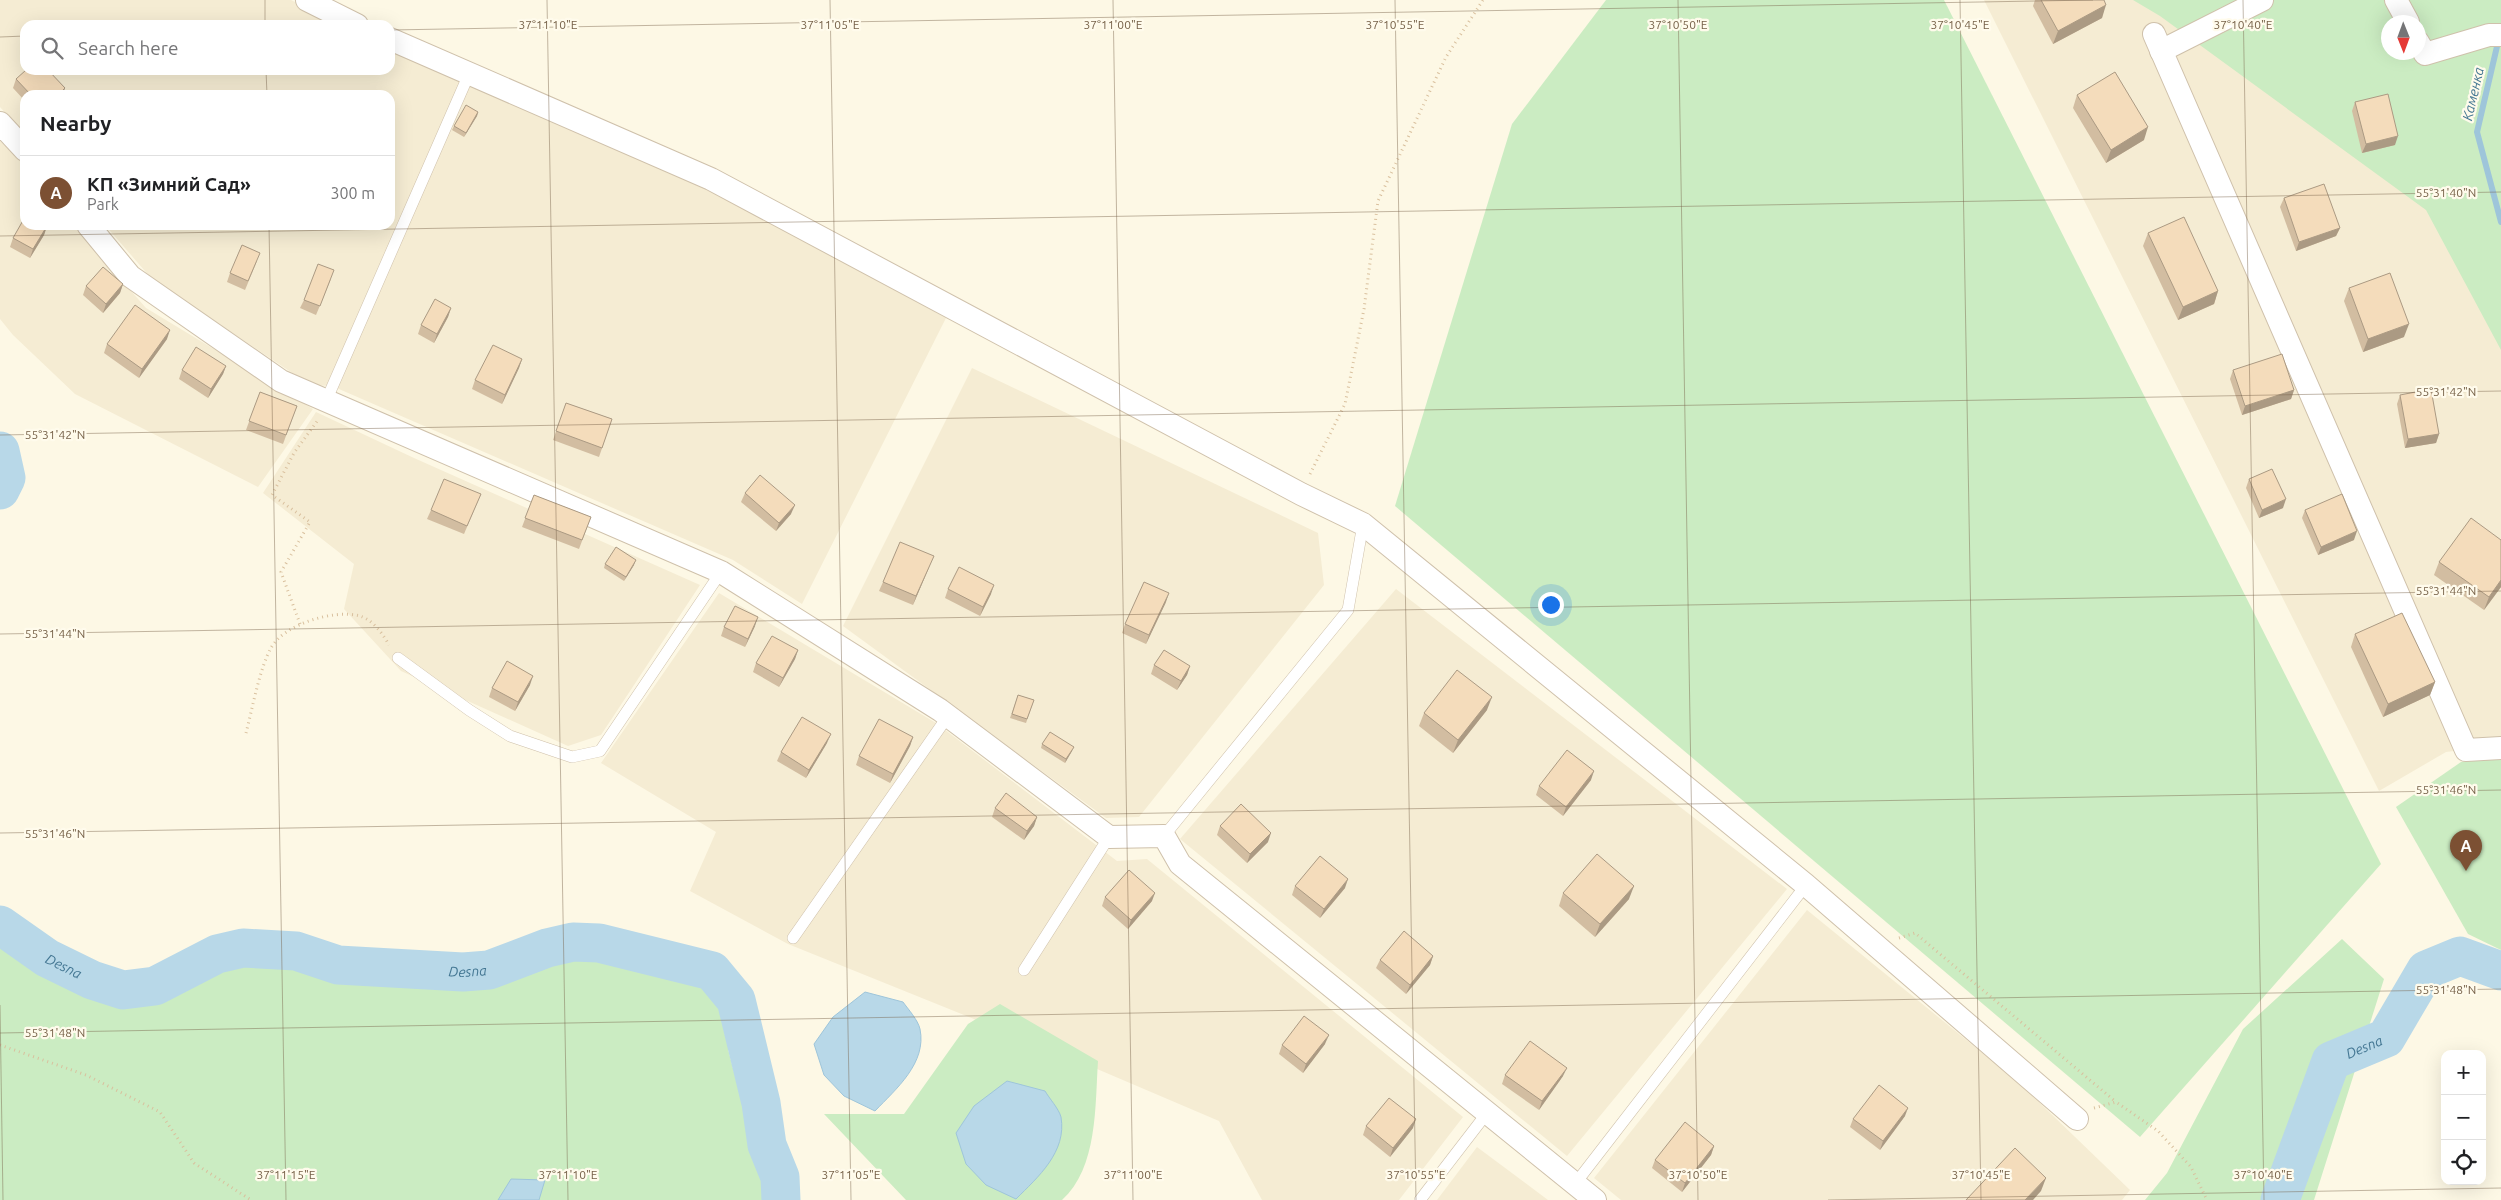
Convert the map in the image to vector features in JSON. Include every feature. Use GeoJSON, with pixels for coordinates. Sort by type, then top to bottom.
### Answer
{"type":"FeatureCollection","features":[{"type":"Feature","properties":{"kind":"street"},"geometry":{"type":"LineString","coordinates":[[307,0],[347,20]]}},
{"type":"Feature","properties":{"kind":"street"},"geometry":{"type":"LineString","coordinates":[[2262,0],[2157,42],[2466,750],[2501,748]]}},
{"type":"Feature","properties":{"kind":"street"},"geometry":{"type":"LineString","coordinates":[[2396,0],[2404,15]]}},
{"type":"Feature","properties":{"kind":"street"},"geometry":{"type":"LineString","coordinates":[[2426,54],[2495,35]]}},
{"type":"Feature","properties":{"kind":"street"},"geometry":{"type":"LineString","coordinates":[[395,41],[710,179],[1301,494],[1363,524],[1806,885],[2076,1119]]}},
{"type":"Feature","properties":{"kind":"street"},"geometry":{"type":"LineString","coordinates":[[0,123],[20,145]]}},
{"type":"Feature","properties":{"kind":"street"},"geometry":{"type":"LineString","coordinates":[[92,230],[130,276],[281,381],[721,572],[948,716],[1109,837],[1164,836],[1180,864],[1595,1200]]}},
{"type":"Feature","properties":{"kind":"lane"},"geometry":{"type":"LineString","coordinates":[[326,401],[469,74]]}},
{"type":"Feature","properties":{"kind":"lane"},"geometry":{"type":"LineString","coordinates":[[1164,836],[1348,610],[1363,524]]}},
{"type":"Feature","properties":{"kind":"lane"},"geometry":{"type":"LineString","coordinates":[[398,658],[469,710],[510,736],[572,757],[600,751],[721,572]]}},
{"type":"Feature","properties":{"kind":"lane"},"geometry":{"type":"LineString","coordinates":[[793,938],[948,716]]}},
{"type":"Feature","properties":{"kind":"lane"},"geometry":{"type":"LineString","coordinates":[[1024,970],[1109,837]]}},
{"type":"Feature","properties":{"kind":"lane"},"geometry":{"type":"LineString","coordinates":[[1575,1184],[1806,885]]}},
{"type":"Feature","properties":{"kind":"lane"},"geometry":{"type":"LineString","coordinates":[[1420,1200],[1487,1113]]}},
{"type":"Feature","properties":{"kind":"path"},"geometry":{"type":"LineString","coordinates":[[1301,494],[1345,404],[1364,309],[1378,201],[1446,58],[1483,0]]}},
{"type":"Feature","properties":{"kind":"path"},"geometry":{"type":"LineString","coordinates":[[300,624],[281,572],[310,522],[272,495],[294,453],[318,421],[326,401]]}},
{"type":"Feature","properties":{"kind":"path"},"geometry":{"type":"LineString","coordinates":[[246,732],[271,648],[294,626],[327,616],[360,616],[380,630],[398,658]]}},
{"type":"Feature","properties":{"kind":"path"},"geometry":{"type":"LineString","coordinates":[[1875,944],[1915,933],[2116,1102],[2158,1131],[2191,1167],[2207,1200]]}},
{"type":"Feature","properties":{"kind":"path"},"geometry":{"type":"LineString","coordinates":[[0,1045],[86,1075],[160,1112],[194,1163],[251,1200]]}},
{"type":"Feature","properties":{"kind":"path"},"geometry":{"type":"LineString","coordinates":[[2076,1119],[2093,1108],[2116,1102]]}},
{"type":"Feature","properties":{"kind":"shaded area"},"geometry":{"type":"Polygon","coordinates":[[[0,0],[291,0],[332,20],[20,20],[20,75],[395,75],[395,51],[453,79],[711,188],[946,318],[802,604],[733,560],[332,386],[310,385],[151,278],[109,230],[395,230],[395,90],[20,90],[20,129],[0,107],[0,0]]]}},
{"type":"Feature","properties":{"kind":"shaded area"},"geometry":{"type":"Polygon","coordinates":[[[1984,0],[2501,0],[2501,745],[2446,752],[2379,791],[1984,0]]]}},
{"type":"Feature","properties":{"kind":"shaded area"},"geometry":{"type":"Polygon","coordinates":[[[0,141],[20,161],[20,230],[77,230],[146,308],[313,409],[258,487],[75,394],[13,335],[0,319],[0,141]]]}},
{"type":"Feature","properties":{"kind":"shaded area"},"geometry":{"type":"Polygon","coordinates":[[[972,368],[1318,533],[1324,585],[1139,817],[1106,818],[843,626],[972,368]]]}},
{"type":"Feature","properties":{"kind":"shaded area"},"geometry":{"type":"Polygon","coordinates":[[[316,412],[414,458],[700,585],[601,735],[568,746],[401,671],[344,609],[354,564],[263,493],[316,412]]]}},
{"type":"Feature","properties":{"kind":"shaded area"},"geometry":{"type":"Polygon","coordinates":[[[1396,589],[1787,889],[1567,1156],[1180,839],[1396,589]]]}},
{"type":"Feature","properties":{"kind":"shaded area"},"geometry":{"type":"Polygon","coordinates":[[[719,593],[936,723],[1117,861],[1147,859],[1463,1117],[1399,1200],[1262,1200],[1219,1121],[1083,1063],[788,944],[690,891],[716,832],[601,763],[719,593]]]}},
{"type":"Feature","properties":{"kind":"shaded area"},"geometry":{"type":"Polygon","coordinates":[[[1807,910],[2018,1082],[2130,1190],[2122,1200],[1621,1200],[1594,1178],[1807,910]]]}},
{"type":"Feature","properties":{"kind":"shaded area"},"geometry":{"type":"Polygon","coordinates":[[[1477,1147],[1548,1200],[1437,1200],[1477,1147]]]}},
{"type":"Feature","properties":{"kind":"green space"},"geometry":{"type":"Polygon","coordinates":[[[1606,0],[1944,0],[2381,864],[2140,1137],[1395,506],[1512,124],[1606,0]]]}},
{"type":"Feature","properties":{"kind":"green space"},"geometry":{"type":"Polygon","coordinates":[[[2133,0],[2501,0],[2501,350],[2426,210],[2160,16],[2133,0]]]}},
{"type":"Feature","properties":{"kind":"green space"},"geometry":{"type":"Polygon","coordinates":[[[2501,756],[2501,950],[2468,934],[2396,807],[2461,762],[2501,756]]]}},
{"type":"Feature","properties":{"kind":"green space"},"geometry":{"type":"Polygon","coordinates":[[[2342,939],[2384,979],[2314,1200],[2145,1200],[2167,1173],[2243,1029],[2342,939]]]}},
{"type":"Feature","properties":{"kind":"green space"},"geometry":{"type":"Polygon","coordinates":[[[0,947],[38,973],[85,996],[122,1008],[161,1003],[223,971],[245,966],[293,969],[335,983],[463,989],[493,987],[552,965],[575,959],[597,960],[702,987],[719,1008],[725,1035],[741,1024],[743,1038],[728,1049],[743,1107],[750,1150],[763,1181],[764,1200],[0,1200],[0,947]]]}},
{"type":"Feature","properties":{"kind":"green space"},"geometry":{"type":"Polygon","coordinates":[[[1000,1004],[1098,1061],[1095,1116],[1088,1154],[1082,1171],[1074,1187],[1062,1200],[906,1200],[824,1114],[904,1114],[968,1024],[1000,1004]]]}},
{"type":"Feature","properties":{"kind":"water"},"geometry":{"type":"Polygon","coordinates":[[[865,992],[903,1002],[915,1018],[920,1029],[919,1053],[914,1064],[900,1084],[875,1111],[844,1096],[824,1075],[814,1044],[833,1017],[865,992]]]}},
{"type":"Feature","properties":{"kind":"water"},"geometry":{"type":"Polygon","coordinates":[[[1007,1081],[1045,1091],[1060,1114],[1062,1130],[1060,1141],[1049,1163],[1016,1199],[986,1185],[966,1164],[956,1133],[974,1106],[1007,1081]]]}},
{"type":"Feature","properties":{"kind":"water"},"geometry":{"type":"Polygon","coordinates":[[[511,1179],[545,1180],[539,1200],[498,1200],[511,1179]]]}},
{"type":"Feature","properties":{"kind":"building"},"geometry":{"type":"Polygon","coordinates":[[[2041,0],[2104,0],[2106,5],[2058,31],[2041,0]]]}},
{"type":"Feature","properties":{"kind":"building"},"geometry":{"type":"Polygon","coordinates":[[[2115,72],[2148,127],[2111,150],[2077,95],[2115,72]]]}},
{"type":"Feature","properties":{"kind":"building"},"geometry":{"type":"Polygon","coordinates":[[[20,75],[53,75],[65,88],[63,90],[26,90],[16,79],[20,75]]]}},
{"type":"Feature","properties":{"kind":"building"},"geometry":{"type":"Polygon","coordinates":[[[2388,94],[2398,136],[2366,144],[2355,102],[2388,94]]]}},
{"type":"Feature","properties":{"kind":"building"},"geometry":{"type":"Polygon","coordinates":[[[466,105],[478,112],[466,133],[454,126],[466,105]]]}},
{"type":"Feature","properties":{"kind":"building"},"geometry":{"type":"Polygon","coordinates":[[[2324,184],[2340,228],[2299,242],[2284,198],[2324,184]]]}},
{"type":"Feature","properties":{"kind":"building"},"geometry":{"type":"Polygon","coordinates":[[[2184,217],[2218,291],[2183,307],[2148,233],[2184,217]]]}},
{"type":"Feature","properties":{"kind":"building"},"geometry":{"type":"Polygon","coordinates":[[[20,226],[20,230],[45,230],[33,249],[13,238],[20,226]]]}},
{"type":"Feature","properties":{"kind":"building"},"geometry":{"type":"Polygon","coordinates":[[[242,245],[260,253],[248,281],[230,273],[242,245]]]}},
{"type":"Feature","properties":{"kind":"building"},"geometry":{"type":"Polygon","coordinates":[[[318,264],[334,270],[320,306],[304,300],[318,264]]]}},
{"type":"Feature","properties":{"kind":"building"},"geometry":{"type":"Polygon","coordinates":[[[103,267],[123,284],[106,304],[86,286],[103,267]]]}},
{"type":"Feature","properties":{"kind":"building"},"geometry":{"type":"Polygon","coordinates":[[[2390,273],[2409,324],[2368,339],[2349,288],[2390,273]]]}},
{"type":"Feature","properties":{"kind":"building"},"geometry":{"type":"Polygon","coordinates":[[[435,299],[451,308],[437,334],[421,325],[435,299]]]}},
{"type":"Feature","properties":{"kind":"building"},"geometry":{"type":"Polygon","coordinates":[[[135,305],[170,330],[142,369],[107,344],[135,305]]]}},
{"type":"Feature","properties":{"kind":"building"},"geometry":{"type":"Polygon","coordinates":[[[493,345],[522,359],[505,395],[475,380],[493,345]]]}},
{"type":"Feature","properties":{"kind":"building"},"geometry":{"type":"Polygon","coordinates":[[[196,347],[226,366],[211,389],[182,370],[196,347]]]}},
{"type":"Feature","properties":{"kind":"building"},"geometry":{"type":"Polygon","coordinates":[[[2282,354],[2294,390],[2245,406],[2233,370],[2282,354]]]}},
{"type":"Feature","properties":{"kind":"building"},"geometry":{"type":"Polygon","coordinates":[[[2431,389],[2439,434],[2408,439],[2400,395],[2431,389]]]}},
{"type":"Feature","properties":{"kind":"building"},"geometry":{"type":"Polygon","coordinates":[[[260,392],[297,406],[286,435],[249,421],[260,392]]]}},
{"type":"Feature","properties":{"kind":"building"},"geometry":{"type":"Polygon","coordinates":[[[566,403],[612,419],[602,448],[556,431],[566,403]]]}},
{"type":"Feature","properties":{"kind":"building"},"geometry":{"type":"Polygon","coordinates":[[[2272,469],[2286,499],[2262,510],[2249,479],[2272,469]]]}},
{"type":"Feature","properties":{"kind":"building"},"geometry":{"type":"Polygon","coordinates":[[[760,475],[795,505],[779,523],[745,493],[760,475]]]}},
{"type":"Feature","properties":{"kind":"building"},"geometry":{"type":"Polygon","coordinates":[[[444,479],[481,494],[467,526],[431,510],[444,479]]]}},
{"type":"Feature","properties":{"kind":"building"},"geometry":{"type":"Polygon","coordinates":[[[2342,494],[2357,531],[2321,547],[2305,510],[2342,494]]]}},
{"type":"Feature","properties":{"kind":"building"},"geometry":{"type":"Polygon","coordinates":[[[534,495],[591,517],[582,540],[525,518],[534,495]]]}},
{"type":"Feature","properties":{"kind":"building"},"geometry":{"type":"Polygon","coordinates":[[[2471,518],[2501,540],[2501,580],[2489,597],[2439,562],[2471,518]]]}},
{"type":"Feature","properties":{"kind":"building"},"geometry":{"type":"Polygon","coordinates":[[[900,542],[934,556],[916,596],[883,582],[900,542]]]}},
{"type":"Feature","properties":{"kind":"building"},"geometry":{"type":"Polygon","coordinates":[[[616,547],[636,560],[626,577],[605,564],[616,547]]]}},
{"type":"Feature","properties":{"kind":"building"},"geometry":{"type":"Polygon","coordinates":[[[959,567],[994,585],[983,607],[948,589],[959,567]]]}},
{"type":"Feature","properties":{"kind":"building"},"geometry":{"type":"Polygon","coordinates":[[[1144,582],[1169,593],[1149,635],[1125,624],[1144,582]]]}},
{"type":"Feature","properties":{"kind":"building"},"geometry":{"type":"Polygon","coordinates":[[[735,606],[758,617],[748,639],[724,627],[735,606]]]}},
{"type":"Feature","properties":{"kind":"building"},"geometry":{"type":"Polygon","coordinates":[[[2402,613],[2435,682],[2388,704],[2355,634],[2402,613]]]}},
{"type":"Feature","properties":{"kind":"building"},"geometry":{"type":"Polygon","coordinates":[[[772,636],[798,650],[783,678],[756,663],[772,636]]]}},
{"type":"Feature","properties":{"kind":"building"},"geometry":{"type":"Polygon","coordinates":[[[1164,650],[1190,666],[1181,681],[1154,665],[1164,650]]]}},
{"type":"Feature","properties":{"kind":"building"},"geometry":{"type":"Polygon","coordinates":[[[507,661],[533,676],[518,702],[492,688],[507,661]]]}},
{"type":"Feature","properties":{"kind":"building"},"geometry":{"type":"Polygon","coordinates":[[[1457,670],[1492,697],[1458,740],[1424,713],[1457,670]]]}},
{"type":"Feature","properties":{"kind":"building"},"geometry":{"type":"Polygon","coordinates":[[[1018,695],[1034,700],[1027,719],[1012,714],[1018,695]]]}},
{"type":"Feature","properties":{"kind":"building"},"geometry":{"type":"Polygon","coordinates":[[[802,717],[831,734],[809,770],[781,752],[802,717]]]}},
{"type":"Feature","properties":{"kind":"building"},"geometry":{"type":"Polygon","coordinates":[[[879,719],[913,737],[893,774],[859,756],[879,719]]]}},
{"type":"Feature","properties":{"kind":"building"},"geometry":{"type":"Polygon","coordinates":[[[1050,732],[1074,747],[1066,759],[1042,744],[1050,732]]]}},
{"type":"Feature","properties":{"kind":"building"},"geometry":{"type":"Polygon","coordinates":[[[1567,750],[1594,771],[1566,807],[1539,786],[1567,750]]]}},
{"type":"Feature","properties":{"kind":"building"},"geometry":{"type":"Polygon","coordinates":[[[1006,793],[1037,817],[1027,831],[995,808],[1006,793]]]}},
{"type":"Feature","properties":{"kind":"building"},"geometry":{"type":"Polygon","coordinates":[[[1241,804],[1271,833],[1250,854],[1220,826],[1241,804]]]}},
{"type":"Feature","properties":{"kind":"building"},"geometry":{"type":"Polygon","coordinates":[[[1597,854],[1634,886],[1600,924],[1563,893],[1597,854]]]}},
{"type":"Feature","properties":{"kind":"building"},"geometry":{"type":"Polygon","coordinates":[[[1320,856],[1348,879],[1324,909],[1295,886],[1320,856]]]}},
{"type":"Feature","properties":{"kind":"building"},"geometry":{"type":"Polygon","coordinates":[[[1129,870],[1155,893],[1131,920],[1105,897],[1129,870]]]}},
{"type":"Feature","properties":{"kind":"building"},"geometry":{"type":"Polygon","coordinates":[[[1404,931],[1433,956],[1410,985],[1380,960],[1404,931]]]}},
{"type":"Feature","properties":{"kind":"building"},"geometry":{"type":"Polygon","coordinates":[[[1304,1016],[1329,1035],[1306,1064],[1282,1045],[1304,1016]]]}},
{"type":"Feature","properties":{"kind":"building"},"geometry":{"type":"Polygon","coordinates":[[[1530,1041],[1567,1068],[1542,1101],[1505,1075],[1530,1041]]]}},
{"type":"Feature","properties":{"kind":"building"},"geometry":{"type":"Polygon","coordinates":[[[1879,1085],[1908,1108],[1883,1141],[1853,1119],[1879,1085]]]}},
{"type":"Feature","properties":{"kind":"building"},"geometry":{"type":"Polygon","coordinates":[[[1389,1098],[1416,1119],[1393,1148],[1366,1126],[1389,1098]]]}},
{"type":"Feature","properties":{"kind":"building"},"geometry":{"type":"Polygon","coordinates":[[[1685,1122],[1714,1146],[1685,1183],[1655,1160],[1685,1122]]]}},
{"type":"Feature","properties":{"kind":"building"},"geometry":{"type":"Polygon","coordinates":[[[2015,1148],[2046,1178],[2025,1200],[1966,1200],[2015,1148]]]}},
{"type":"Feature","properties":{"kind":"waterway","name":"Каменка"},"geometry":{"type":"LineString","coordinates":[[2499,38],[2477,132],[2501,222]]}},
{"type":"Feature","properties":{"kind":"waterway","name":"Desna"},"geometry":{"type":"LineString","coordinates":[[0,451],[6,478],[0,490]]}},
{"type":"Feature","properties":{"kind":"waterway","name":"Desna"},"geometry":{"type":"LineString","coordinates":[[0,925],[47,958],[92,980],[123,990],[155,986],[217,954],[243,948],[296,951],[338,965],[463,972],[489,970],[547,948],[573,942],[599,943],[712,971],[736,1000],[761,1103],[767,1145],[780,1177],[781,1200]]}},
{"type":"Feature","properties":{"kind":"waterway","name":"Desna"},"geometry":{"type":"LineString","coordinates":[[2280,1200],[2331,1061],[2386,1038],[2426,970],[2460,956],[2501,971]]}},
{"type":"Feature","properties":{"kind":"place","name":"КП «Зимний Сад»"},"geometry":{"type":"Point","coordinates":[2466,871]}}]}
